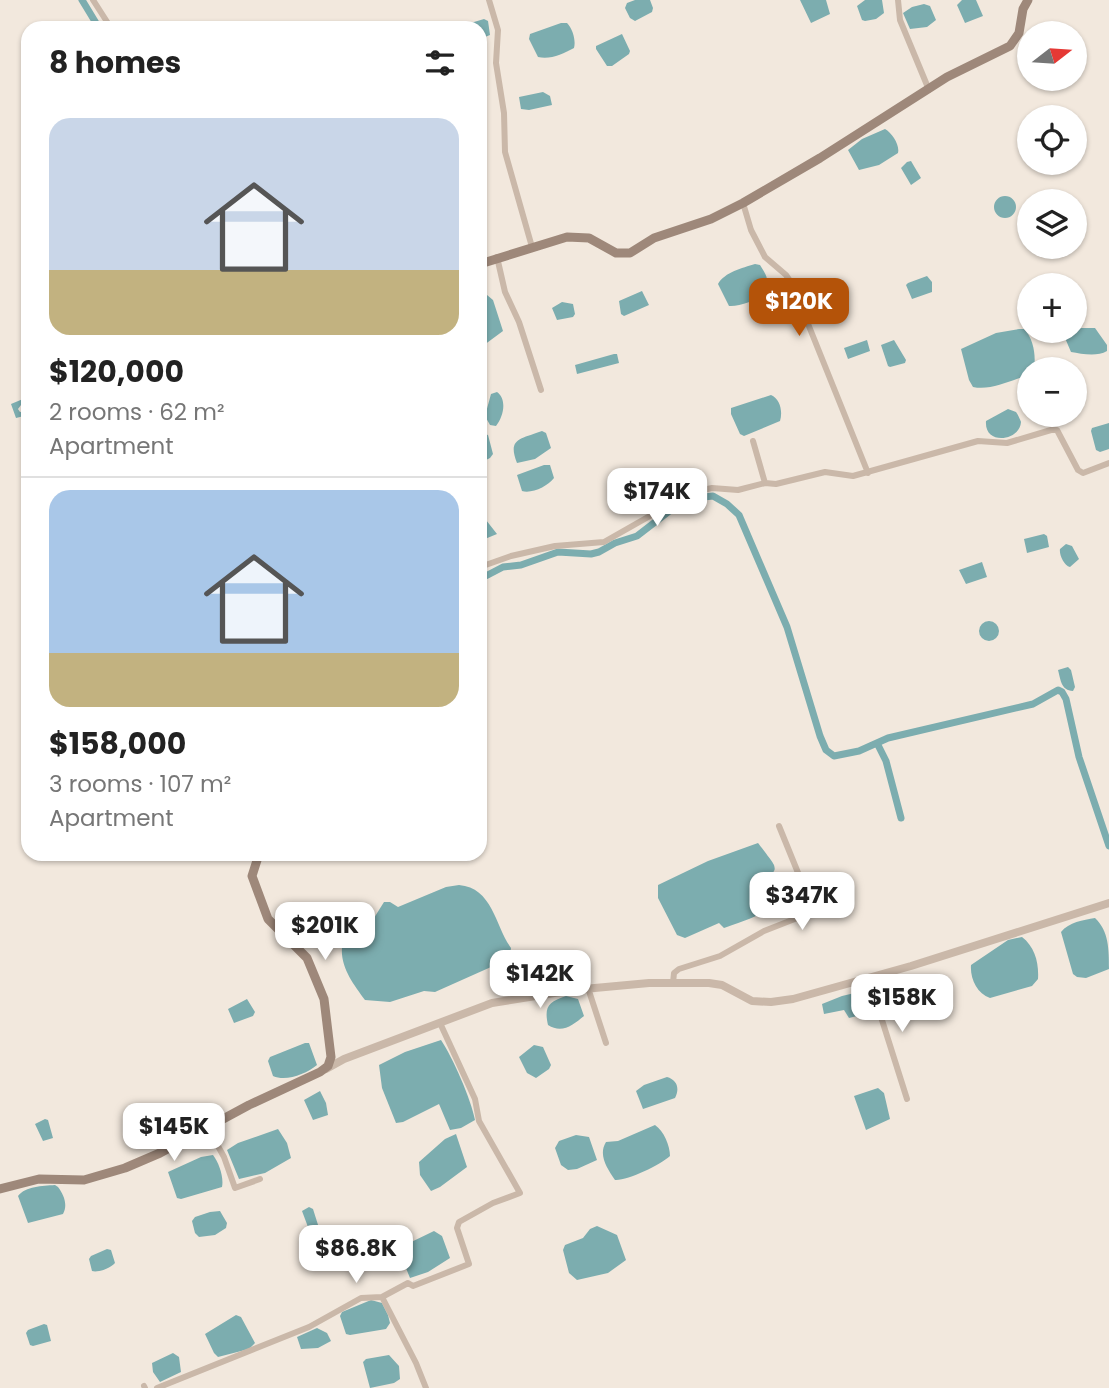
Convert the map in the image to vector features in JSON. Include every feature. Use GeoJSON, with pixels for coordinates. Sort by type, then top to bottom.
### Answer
{"type":"FeatureCollection","features":[{"type":"Feature","properties":{"kind":"main road"},"geometry":{"type":"LineString","coordinates":[[487,261],[568,237],[595,240],[616,253],[630,253],[654,238],[711,219],[743,203],[947,77],[1014,43],[1028,0]]}},
{"type":"Feature","properties":{"kind":"main road"},"geometry":{"type":"LineString","coordinates":[[0,1189],[39,1179],[90,1179],[160,1153],[261,1099],[324,1070],[330,1062],[331,1051],[324,999],[307,958],[268,919],[252,876],[257,861]]}},
{"type":"Feature","properties":{"kind":"street"},"geometry":{"type":"LineString","coordinates":[[93,0],[106,21]]}},
{"type":"Feature","properties":{"kind":"street"},"geometry":{"type":"LineString","coordinates":[[489,0],[498,30],[496,62],[504,113],[505,152],[532,247]]}},
{"type":"Feature","properties":{"kind":"street"},"geometry":{"type":"LineString","coordinates":[[898,0],[900,20],[929,90]]}},
{"type":"Feature","properties":{"kind":"street"},"geometry":{"type":"LineString","coordinates":[[743,203],[751,230],[765,257],[786,275],[792,284],[868,473]]}},
{"type":"Feature","properties":{"kind":"street"},"geometry":{"type":"LineString","coordinates":[[497,257],[505,292],[519,323],[541,390]]}},
{"type":"Feature","properties":{"kind":"street"},"geometry":{"type":"LineString","coordinates":[[487,565],[555,546],[604,542],[698,491],[712,488],[738,490],[825,472],[853,476],[978,441],[1007,443],[1057,430],[1078,470],[1083,473],[1109,463]]}},
{"type":"Feature","properties":{"kind":"street"},"geometry":{"type":"LineString","coordinates":[[753,441],[765,483]]}},
{"type":"Feature","properties":{"kind":"street"},"geometry":{"type":"LineString","coordinates":[[673,983],[674,973],[679,969],[720,956],[764,931],[810,913],[805,890],[779,826]]}},
{"type":"Feature","properties":{"kind":"street"},"geometry":{"type":"LineString","coordinates":[[324,1070],[344,1059],[498,1001],[588,988],[673,983],[717,984],[747,999],[765,1002],[803,997],[869,979],[1109,903]]}},
{"type":"Feature","properties":{"kind":"street"},"geometry":{"type":"LineString","coordinates":[[869,979],[907,1099]]}},
{"type":"Feature","properties":{"kind":"street"},"geometry":{"type":"LineString","coordinates":[[588,988],[606,1043]]}},
{"type":"Feature","properties":{"kind":"street"},"geometry":{"type":"LineString","coordinates":[[156,1388],[309,1327],[361,1298],[382,1297],[408,1283],[413,1286],[469,1264],[457,1228],[459,1222],[493,1203],[520,1193],[479,1121],[475,1099],[440,1023]]}},
{"type":"Feature","properties":{"kind":"street"},"geometry":{"type":"LineString","coordinates":[[208,1128],[224,1157],[235,1188],[260,1180]]}},
{"type":"Feature","properties":{"kind":"street"},"geometry":{"type":"LineString","coordinates":[[382,1297],[426,1388]]}},
{"type":"Feature","properties":{"kind":"water"},"geometry":{"type":"Polygon","coordinates":[[[650,0],[653,8],[652,12],[635,21],[630,18],[625,8],[627,3],[650,0]]]}},
{"type":"Feature","properties":{"kind":"water"},"geometry":{"type":"Polygon","coordinates":[[[800,0],[826,0],[830,14],[811,23],[800,0]]]}},
{"type":"Feature","properties":{"kind":"water"},"geometry":{"type":"Polygon","coordinates":[[[865,0],[882,0],[884,13],[876,19],[862,20],[857,6],[865,0]]]}},
{"type":"Feature","properties":{"kind":"water"},"geometry":{"type":"Polygon","coordinates":[[[962,0],[976,0],[983,16],[965,23],[957,5],[962,0]]]}},
{"type":"Feature","properties":{"kind":"water"},"geometry":{"type":"Polygon","coordinates":[[[924,4],[930,6],[936,20],[927,27],[910,29],[903,13],[924,4]]]}},
{"type":"Feature","properties":{"kind":"water"},"geometry":{"type":"Polygon","coordinates":[[[484,19],[488,21],[490,35],[487,36],[487,21],[477,21],[484,19]]]}},
{"type":"Feature","properties":{"kind":"water"},"geometry":{"type":"Polygon","coordinates":[[[567,23],[571,28],[574,48],[552,57],[538,57],[529,39],[530,34],[567,23]]]}},
{"type":"Feature","properties":{"kind":"water"},"geometry":{"type":"Polygon","coordinates":[[[622,34],[629,54],[612,66],[607,66],[596,46],[622,34]]]}},
{"type":"Feature","properties":{"kind":"water"},"geometry":{"type":"Polygon","coordinates":[[[543,92],[550,96],[552,105],[521,109],[519,97],[543,92]]]}},
{"type":"Feature","properties":{"kind":"water"},"geometry":{"type":"Polygon","coordinates":[[[885,129],[895,140],[898,153],[879,165],[859,170],[848,150],[862,139],[885,129]]]}},
{"type":"Feature","properties":{"kind":"water"},"geometry":{"type":"Polygon","coordinates":[[[911,161],[921,178],[911,185],[901,168],[911,161]]]}},
{"type":"Feature","properties":{"kind":"water"},"geometry":{"type":"Polygon","coordinates":[[[1005,196],[1013,199],[1016,207],[1013,215],[1005,218],[997,215],[994,207],[997,199],[1005,196]]]}},
{"type":"Feature","properties":{"kind":"water"},"geometry":{"type":"Polygon","coordinates":[[[755,264],[760,265],[766,276],[767,286],[764,291],[748,303],[729,306],[718,284],[729,273],[755,264]]]}},
{"type":"Feature","properties":{"kind":"water"},"geometry":{"type":"Polygon","coordinates":[[[927,276],[932,282],[932,292],[912,299],[906,285],[927,276]]]}},
{"type":"Feature","properties":{"kind":"water"},"geometry":{"type":"Polygon","coordinates":[[[642,291],[649,305],[624,316],[621,314],[619,301],[642,291]]]}},
{"type":"Feature","properties":{"kind":"water"},"geometry":{"type":"Polygon","coordinates":[[[487,295],[493,300],[503,331],[487,343],[487,295]]]}},
{"type":"Feature","properties":{"kind":"water"},"geometry":{"type":"Polygon","coordinates":[[[562,302],[573,304],[575,314],[573,317],[557,320],[552,308],[562,302]]]}},
{"type":"Feature","properties":{"kind":"water"},"geometry":{"type":"Polygon","coordinates":[[[1087,328],[1095,328],[1107,345],[1107,351],[1103,353],[1071,352],[1067,343],[1087,343],[1087,328]]]}},
{"type":"Feature","properties":{"kind":"water"},"geometry":{"type":"Polygon","coordinates":[[[1017,329],[1017,343],[1032,343],[1034,357],[1017,357],[1017,379],[987,388],[973,387],[961,349],[996,333],[1017,329]]]}},
{"type":"Feature","properties":{"kind":"water"},"geometry":{"type":"Polygon","coordinates":[[[867,340],[870,351],[848,359],[844,348],[867,340]]]}},
{"type":"Feature","properties":{"kind":"water"},"geometry":{"type":"Polygon","coordinates":[[[894,340],[906,360],[905,363],[890,367],[881,345],[894,340]]]}},
{"type":"Feature","properties":{"kind":"water"},"geometry":{"type":"Polygon","coordinates":[[[617,354],[619,363],[577,374],[575,365],[617,354]]]}},
{"type":"Feature","properties":{"kind":"water"},"geometry":{"type":"Polygon","coordinates":[[[497,392],[502,399],[501,417],[496,426],[490,425],[487,420],[491,394],[497,392]]]}},
{"type":"Feature","properties":{"kind":"water"},"geometry":{"type":"Polygon","coordinates":[[[771,395],[777,399],[780,406],[780,421],[744,436],[740,434],[731,408],[771,395]]]}},
{"type":"Feature","properties":{"kind":"water"},"geometry":{"type":"Polygon","coordinates":[[[21,400],[18,409],[21,417],[16,418],[11,404],[21,400]]]}},
{"type":"Feature","properties":{"kind":"water"},"geometry":{"type":"Polygon","coordinates":[[[1008,409],[1016,412],[1017,427],[1019,427],[1009,437],[996,437],[990,434],[986,421],[1008,409]]]}},
{"type":"Feature","properties":{"kind":"water"},"geometry":{"type":"Polygon","coordinates":[[[1109,423],[1109,449],[1100,452],[1096,450],[1091,431],[1092,428],[1109,423]]]}},
{"type":"Feature","properties":{"kind":"water"},"geometry":{"type":"Polygon","coordinates":[[[542,431],[546,433],[551,448],[535,459],[517,463],[514,455],[515,444],[522,438],[542,431]]]}},
{"type":"Feature","properties":{"kind":"water"},"geometry":{"type":"Polygon","coordinates":[[[487,435],[493,454],[487,460],[487,435]]]}},
{"type":"Feature","properties":{"kind":"water"},"geometry":{"type":"Polygon","coordinates":[[[550,465],[554,478],[540,489],[522,491],[517,475],[550,465]]]}},
{"type":"Feature","properties":{"kind":"water"},"geometry":{"type":"Polygon","coordinates":[[[487,521],[497,534],[487,538],[487,521]]]}},
{"type":"Feature","properties":{"kind":"water"},"geometry":{"type":"Polygon","coordinates":[[[1044,534],[1049,547],[1027,553],[1024,539],[1044,534]]]}},
{"type":"Feature","properties":{"kind":"water"},"geometry":{"type":"Polygon","coordinates":[[[1066,544],[1072,546],[1079,559],[1070,567],[1060,554],[1060,549],[1066,544]]]}},
{"type":"Feature","properties":{"kind":"water"},"geometry":{"type":"Polygon","coordinates":[[[982,562],[987,577],[966,584],[959,570],[982,562]]]}},
{"type":"Feature","properties":{"kind":"water"},"geometry":{"type":"Polygon","coordinates":[[[985,621],[993,621],[999,631],[993,641],[985,641],[979,635],[979,627],[985,621]]]}},
{"type":"Feature","properties":{"kind":"water"},"geometry":{"type":"Polygon","coordinates":[[[1068,667],[1075,687],[1073,691],[1064,687],[1058,670],[1068,667]]]}},
{"type":"Feature","properties":{"kind":"water"},"geometry":{"type":"Polygon","coordinates":[[[758,843],[775,867],[773,876],[776,893],[770,906],[756,916],[724,928],[719,923],[685,938],[677,935],[658,898],[658,885],[708,861],[758,843]]]}},
{"type":"Feature","properties":{"kind":"water"},"geometry":{"type":"Polygon","coordinates":[[[459,885],[479,893],[486,900],[511,948],[510,955],[491,967],[435,992],[424,991],[390,1002],[365,1000],[344,963],[344,938],[352,930],[374,918],[384,902],[398,907],[446,887],[459,885]]]}},
{"type":"Feature","properties":{"kind":"water"},"geometry":{"type":"Polygon","coordinates":[[[1095,918],[1106,935],[1109,969],[1086,978],[1077,977],[1073,974],[1061,932],[1072,924],[1095,918]]]}},
{"type":"Feature","properties":{"kind":"water"},"geometry":{"type":"Polygon","coordinates":[[[1022,937],[1035,956],[1038,979],[1032,986],[990,998],[985,996],[975,985],[971,965],[1008,940],[1022,937]]]}},
{"type":"Feature","properties":{"kind":"water"},"geometry":{"type":"Polygon","coordinates":[[[867,990],[873,1012],[849,1018],[844,1010],[824,1014],[822,1004],[867,990]]]}},
{"type":"Feature","properties":{"kind":"water"},"geometry":{"type":"Polygon","coordinates":[[[566,996],[578,999],[584,1016],[571,1025],[553,1028],[548,1025],[547,1009],[566,996]]]}},
{"type":"Feature","properties":{"kind":"water"},"geometry":{"type":"Polygon","coordinates":[[[247,999],[255,1012],[253,1016],[234,1023],[228,1009],[247,999]]]}},
{"type":"Feature","properties":{"kind":"water"},"geometry":{"type":"Polygon","coordinates":[[[441,1040],[461,1079],[475,1120],[461,1128],[450,1130],[439,1104],[396,1123],[382,1088],[379,1065],[405,1052],[441,1040]]]}},
{"type":"Feature","properties":{"kind":"water"},"geometry":{"type":"Polygon","coordinates":[[[309,1043],[317,1065],[296,1076],[273,1076],[268,1061],[270,1057],[309,1043]]]}},
{"type":"Feature","properties":{"kind":"water"},"geometry":{"type":"Polygon","coordinates":[[[534,1045],[543,1047],[551,1065],[536,1078],[527,1073],[519,1057],[534,1045]]]}},
{"type":"Feature","properties":{"kind":"water"},"geometry":{"type":"Polygon","coordinates":[[[667,1077],[677,1085],[675,1098],[643,1109],[636,1091],[644,1085],[667,1077]]]}},
{"type":"Feature","properties":{"kind":"water"},"geometry":{"type":"Polygon","coordinates":[[[878,1088],[884,1093],[890,1119],[866,1130],[854,1096],[878,1088]]]}},
{"type":"Feature","properties":{"kind":"water"},"geometry":{"type":"Polygon","coordinates":[[[320,1091],[328,1115],[313,1120],[304,1100],[320,1091]]]}},
{"type":"Feature","properties":{"kind":"water"},"geometry":{"type":"Polygon","coordinates":[[[145,1110],[151,1113],[156,1129],[155,1132],[143,1135],[137,1116],[145,1110]]]}},
{"type":"Feature","properties":{"kind":"water"},"geometry":{"type":"Polygon","coordinates":[[[48,1120],[53,1138],[43,1141],[35,1124],[48,1120]]]}},
{"type":"Feature","properties":{"kind":"water"},"geometry":{"type":"Polygon","coordinates":[[[655,1125],[666,1139],[670,1156],[643,1172],[615,1180],[603,1157],[606,1142],[618,1141],[655,1125]]]}},
{"type":"Feature","properties":{"kind":"water"},"geometry":{"type":"Polygon","coordinates":[[[278,1129],[287,1143],[291,1158],[265,1173],[239,1179],[227,1150],[238,1143],[278,1129]]]}},
{"type":"Feature","properties":{"kind":"water"},"geometry":{"type":"Polygon","coordinates":[[[456,1134],[467,1167],[431,1191],[420,1175],[419,1162],[445,1139],[456,1134]]]}},
{"type":"Feature","properties":{"kind":"water"},"geometry":{"type":"Polygon","coordinates":[[[576,1135],[589,1137],[597,1160],[568,1170],[561,1165],[555,1148],[559,1141],[576,1135]]]}},
{"type":"Feature","properties":{"kind":"water"},"geometry":{"type":"Polygon","coordinates":[[[213,1155],[220,1170],[222,1187],[177,1198],[168,1172],[201,1157],[213,1155]]]}},
{"type":"Feature","properties":{"kind":"water"},"geometry":{"type":"Polygon","coordinates":[[[55,1185],[65,1200],[63,1214],[28,1223],[18,1196],[30,1188],[55,1185]]]}},
{"type":"Feature","properties":{"kind":"water"},"geometry":{"type":"Polygon","coordinates":[[[309,1207],[313,1209],[319,1228],[308,1227],[302,1211],[309,1207]]]}},
{"type":"Feature","properties":{"kind":"water"},"geometry":{"type":"Polygon","coordinates":[[[220,1211],[227,1223],[226,1228],[215,1235],[199,1237],[192,1221],[195,1217],[220,1211]]]}},
{"type":"Feature","properties":{"kind":"water"},"geometry":{"type":"Polygon","coordinates":[[[597,1226],[617,1235],[626,1260],[608,1273],[577,1280],[569,1273],[563,1250],[565,1245],[583,1238],[590,1229],[597,1226]]]}},
{"type":"Feature","properties":{"kind":"water"},"geometry":{"type":"Polygon","coordinates":[[[434,1231],[442,1236],[450,1258],[428,1272],[410,1278],[399,1251],[403,1246],[434,1231]]]}},
{"type":"Feature","properties":{"kind":"water"},"geometry":{"type":"Polygon","coordinates":[[[107,1249],[111,1250],[115,1263],[104,1270],[92,1271],[89,1259],[91,1256],[107,1249]]]}},
{"type":"Feature","properties":{"kind":"water"},"geometry":{"type":"Polygon","coordinates":[[[371,1300],[382,1303],[390,1323],[386,1329],[346,1334],[340,1316],[342,1312],[371,1300]]]}},
{"type":"Feature","properties":{"kind":"water"},"geometry":{"type":"Polygon","coordinates":[[[236,1315],[241,1317],[255,1343],[249,1349],[218,1357],[205,1334],[236,1315]]]}},
{"type":"Feature","properties":{"kind":"water"},"geometry":{"type":"Polygon","coordinates":[[[47,1325],[51,1341],[30,1345],[26,1333],[28,1330],[47,1325]]]}},
{"type":"Feature","properties":{"kind":"water"},"geometry":{"type":"Polygon","coordinates":[[[317,1328],[327,1333],[331,1341],[318,1348],[301,1349],[297,1337],[317,1328]]]}},
{"type":"Feature","properties":{"kind":"water"},"geometry":{"type":"Polygon","coordinates":[[[173,1353],[179,1357],[181,1372],[160,1382],[153,1372],[152,1363],[173,1353]]]}},
{"type":"Feature","properties":{"kind":"water"},"geometry":{"type":"Polygon","coordinates":[[[389,1355],[399,1366],[400,1379],[394,1383],[370,1388],[363,1362],[366,1359],[389,1355]]]}},
{"type":"Feature","properties":{"kind":"waterway"},"geometry":{"type":"LineString","coordinates":[[82,0],[95,21]]}},
{"type":"Feature","properties":{"kind":"waterway"},"geometry":{"type":"LineString","coordinates":[[487,575],[503,567],[521,565],[558,552],[599,552],[637,536],[685,499],[713,496],[739,515],[787,627],[826,750],[834,756],[859,751],[888,738],[1033,704],[1058,690],[1066,699],[1079,757],[1109,846]]}},
{"type":"Feature","properties":{"kind":"waterway"},"geometry":{"type":"LineString","coordinates":[[877,743],[886,761],[901,818]]}}]}
